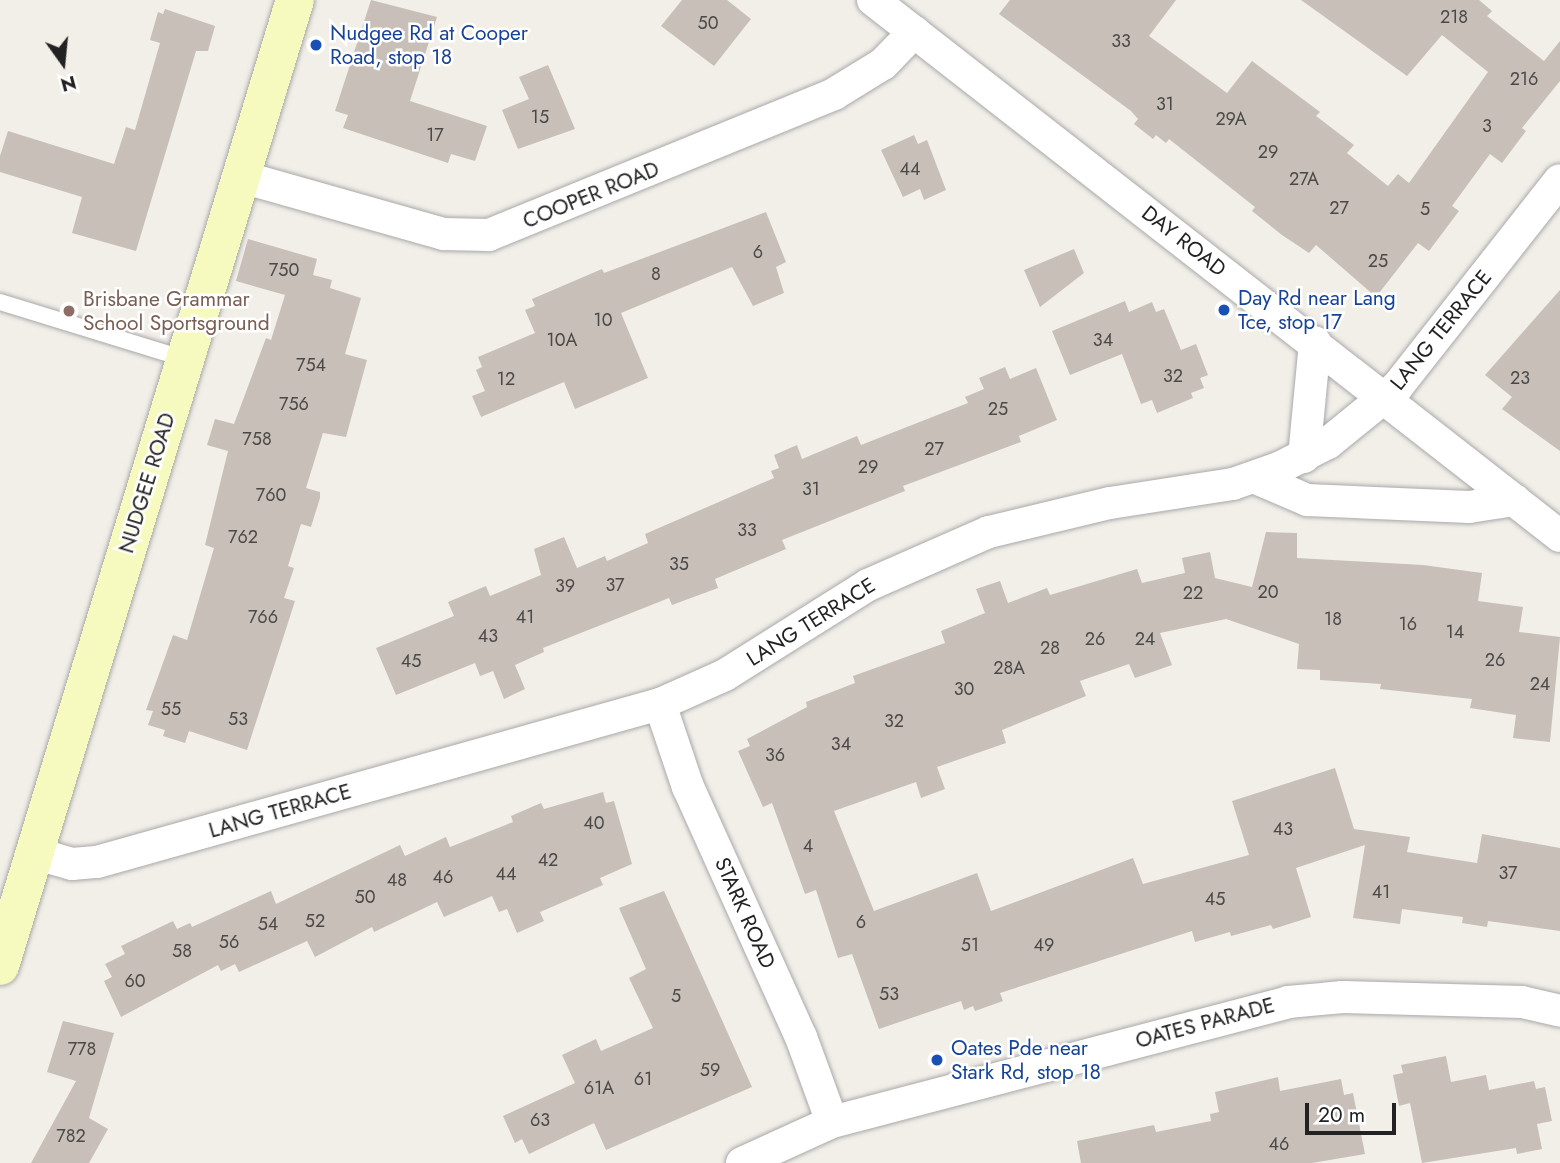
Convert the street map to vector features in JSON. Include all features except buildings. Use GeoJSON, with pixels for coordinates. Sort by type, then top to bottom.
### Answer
{"type":"FeatureCollection","features":[{"type":"Feature","properties":{"kind":"main road","name":"NUDGEE ROAD"},"geometry":{"type":"LineString","coordinates":[[0,966],[295,0]]}},
{"type":"Feature","properties":{"kind":"street","name":"DAY ROAD"},"geometry":{"type":"LineString","coordinates":[[873,0],[1560,536]]}},
{"type":"Feature","properties":{"kind":"street","name":"COOPER ROAD"},"geometry":{"type":"LineString","coordinates":[[242,177],[444,234],[489,235],[834,94],[883,64],[914,32]]}},
{"type":"Feature","properties":{"kind":"street","name":"LANG TERRACE"},"geometry":{"type":"LineString","coordinates":[[34,853],[72,864],[97,862],[660,704],[725,675],[868,585],[989,532],[1110,503],[1256,478],[1304,457],[1385,399],[1560,180]]}},
{"type":"Feature","properties":{"kind":"street"},"geometry":{"type":"LineString","coordinates":[[1304,457],[1315,343]]}},
{"type":"Feature","properties":{"kind":"street"},"geometry":{"type":"LineString","coordinates":[[1256,478],[1307,500],[1469,507],[1514,500]]}},
{"type":"Feature","properties":{"kind":"street","name":"STARK ROAD"},"geometry":{"type":"LineString","coordinates":[[660,704],[688,788],[801,1037],[832,1122]]}},
{"type":"Feature","properties":{"kind":"street","name":"OATES PARADE"},"geometry":{"type":"LineString","coordinates":[[742,1163],[832,1122],[1262,1008],[1315,998],[1522,1002],[1560,1011]]}},
{"type":"Feature","properties":{"kind":"lane"},"geometry":{"type":"LineString","coordinates":[[0,302],[185,359]]}},
{"type":"Feature","properties":{"kind":"place","name":"Nudgee Rd at Cooper Road, stop 18"},"geometry":{"type":"Point","coordinates":[316,45]}},
{"type":"Feature","properties":{"kind":"place","name":"Day Rd near Lang Tce, stop 17"},"geometry":{"type":"Point","coordinates":[1224,310]}},
{"type":"Feature","properties":{"kind":"place","name":"Brisbane Grammar School Sportsground"},"geometry":{"type":"Point","coordinates":[69,311]}},
{"type":"Feature","properties":{"kind":"place","name":"Oates Pde near Stark Rd, stop 18"},"geometry":{"type":"Point","coordinates":[937,1060]}}]}
